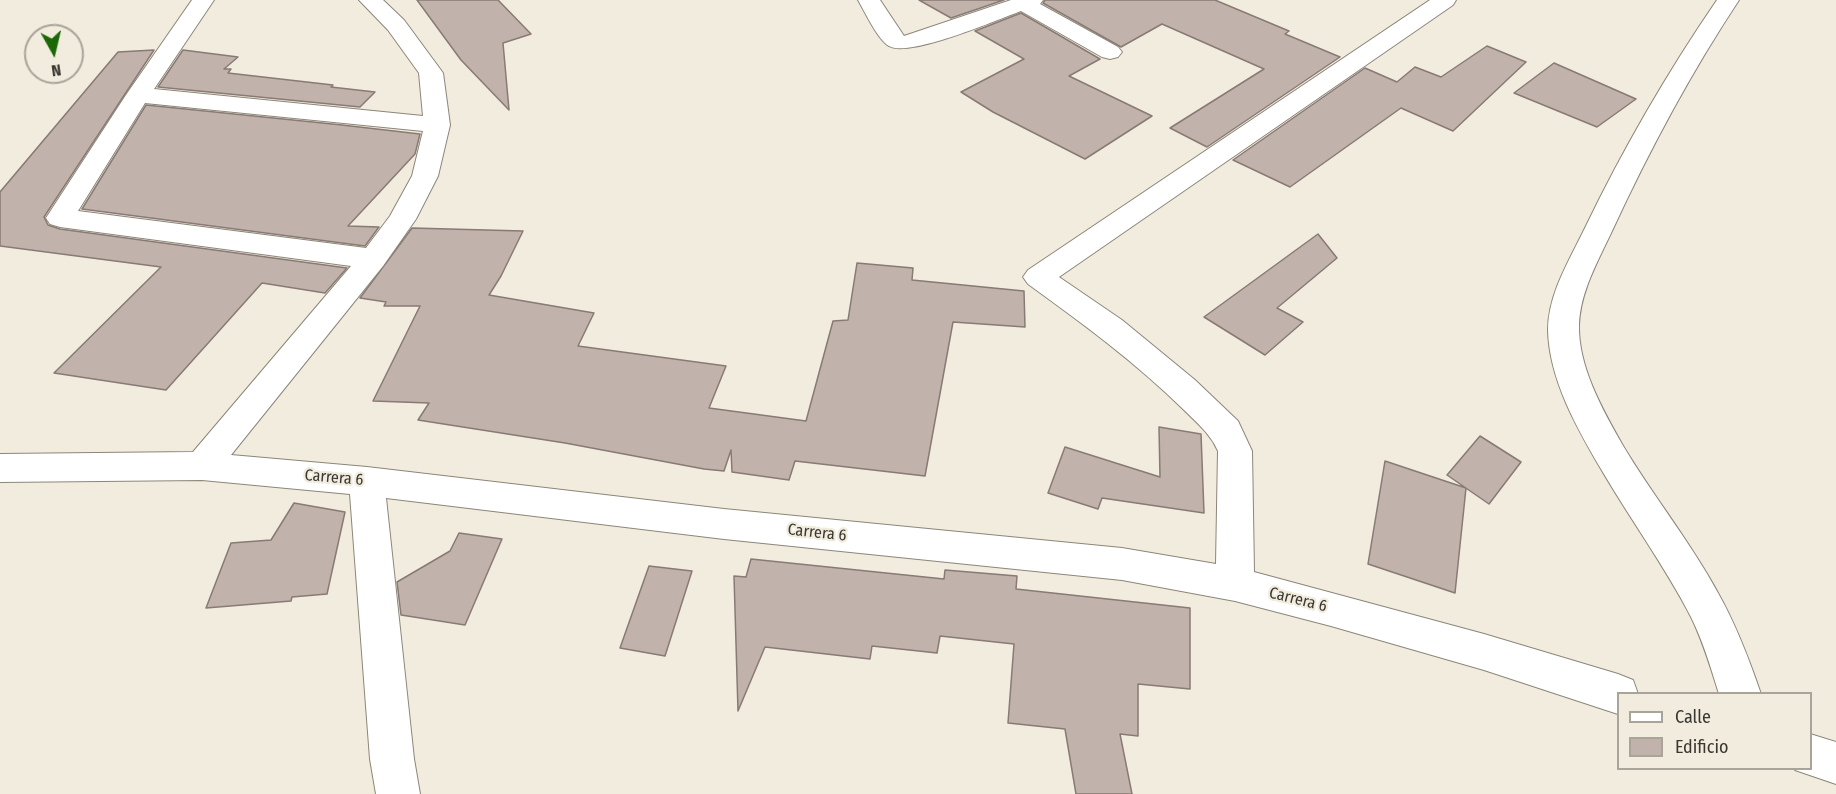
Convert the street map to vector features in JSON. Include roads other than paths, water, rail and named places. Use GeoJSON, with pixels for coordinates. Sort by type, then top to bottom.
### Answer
{"type":"FeatureCollection","features":[{"type":"Feature","properties":{"kind":"street"},"geometry":{"type":"LineString","coordinates":[[203,0],[138,95],[60,218],[373,259]]}},
{"type":"Feature","properties":{"kind":"street"},"geometry":{"type":"LineString","coordinates":[[202,466],[373,259],[402,219],[425,176],[437,125],[431,73],[396,26],[370,0]]}},
{"type":"Feature","properties":{"kind":"street"},"geometry":{"type":"LineString","coordinates":[[869,0],[893,39],[900,43],[911,42],[1028,2],[1110,52]]}},
{"type":"Feature","properties":{"kind":"street"},"geometry":{"type":"LineString","coordinates":[[1235,584],[1235,451],[1226,430],[1183,389],[1111,328],[1038,278],[1445,0]]}},
{"type":"Feature","properties":{"kind":"street"},"geometry":{"type":"LineString","coordinates":[[1728,0],[1692,54],[1629,164],[1570,291],[1564,325],[1572,369],[1584,405],[1642,505],[1699,595],[1730,662],[1740,692]]}},
{"type":"Feature","properties":{"kind":"street"},"geometry":{"type":"LineString","coordinates":[[138,95],[437,125]]}},
{"type":"Feature","properties":{"kind":"street","name":"Carrera 6"},"geometry":{"type":"LineString","coordinates":[[0,468],[46,465],[202,466],[367,481],[724,524],[1122,564],[1235,584],[1484,652],[1617,694]]}},
{"type":"Feature","properties":{"kind":"street"},"geometry":{"type":"LineString","coordinates":[[367,481],[391,748],[398,794]]}},
{"type":"Feature","properties":{"kind":"street"},"geometry":{"type":"LineString","coordinates":[[1812,756],[1836,763]]}}]}
